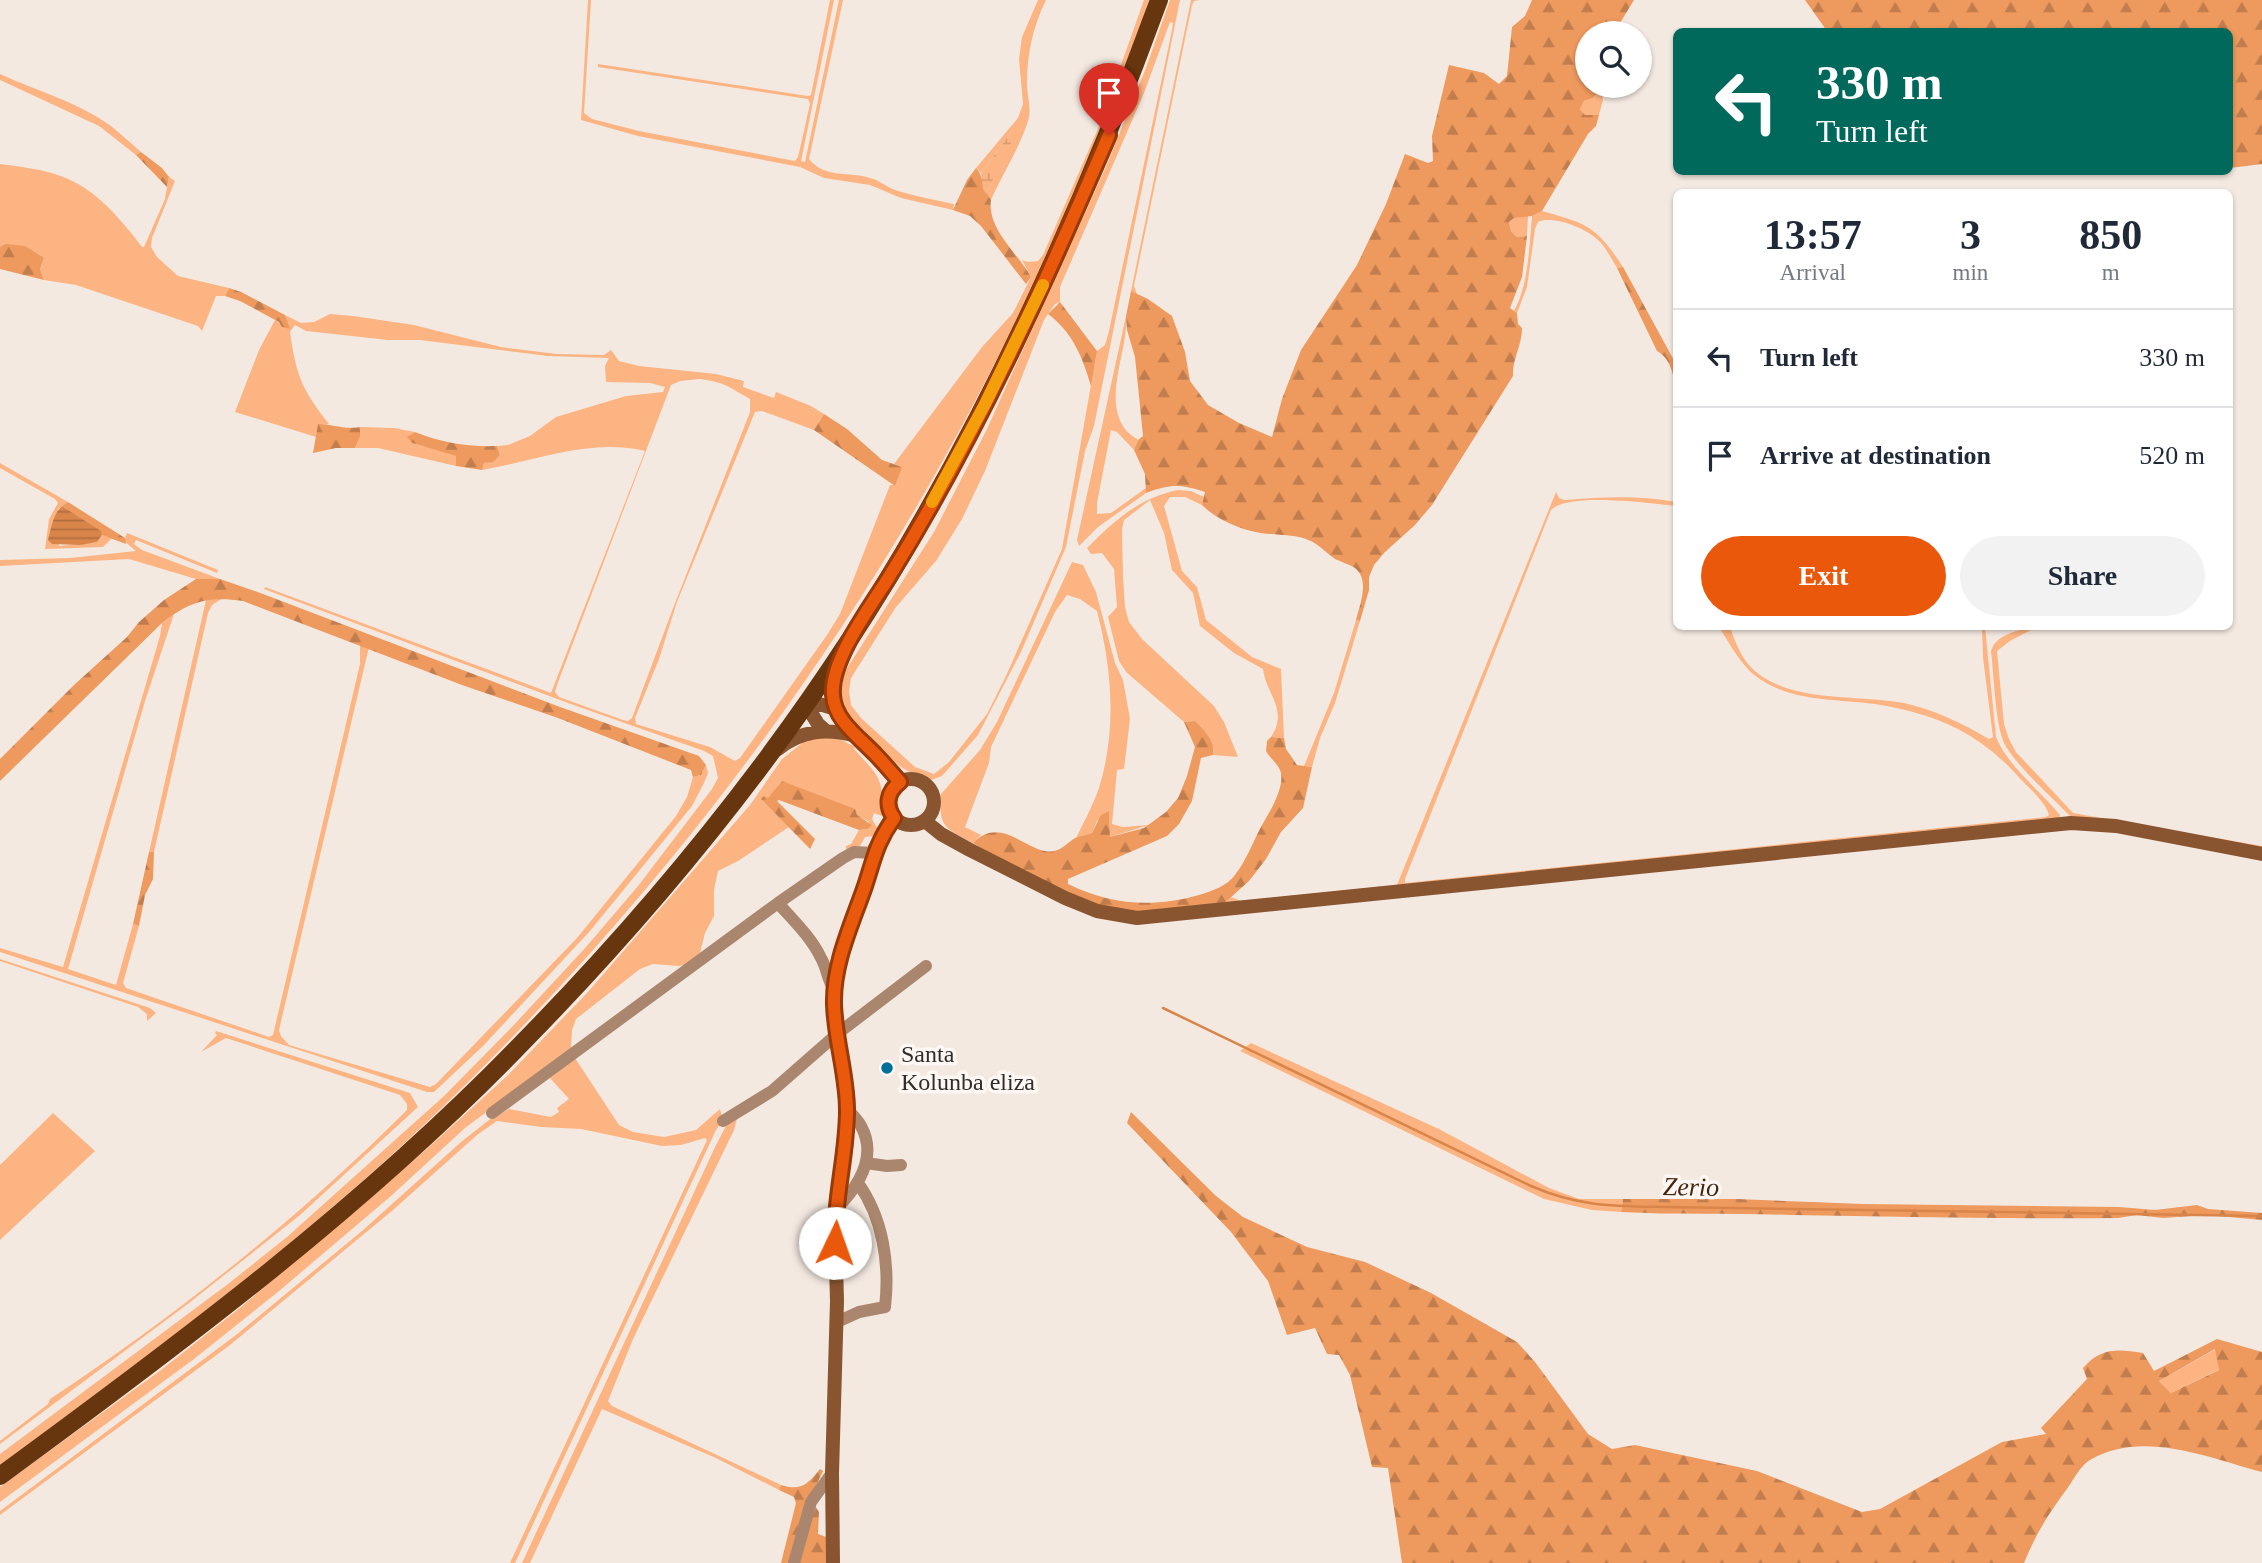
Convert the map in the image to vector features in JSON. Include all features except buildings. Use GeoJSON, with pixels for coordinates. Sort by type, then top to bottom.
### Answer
{"type":"FeatureCollection","features":[{"type":"Feature","properties":{"kind":"main road"},"geometry":{"type":"LineString","coordinates":[[0,1476],[200,1327],[314,1236],[465,1100],[523,1043],[687,861],[766,759],[805,703],[919,527],[1009,356],[1073,218],[1117,114],[1159,0]]}},
{"type":"Feature","properties":{"kind":"street"},"geometry":{"type":"LineString","coordinates":[[854,631],[834,678],[832,696],[836,709],[856,736],[900,782]]}},
{"type":"Feature","properties":{"kind":"street"},"geometry":{"type":"LineString","coordinates":[[805,703],[836,709]]}},
{"type":"Feature","properties":{"kind":"street"},"geometry":{"type":"LineString","coordinates":[[805,703],[818,724],[826,731]]}},
{"type":"Feature","properties":{"kind":"street"},"geometry":{"type":"LineString","coordinates":[[766,759],[790,739],[810,732],[826,731],[856,736]]}},
{"type":"Feature","properties":{"kind":"street"},"geometry":{"type":"LineString","coordinates":[[920,781],[931,791],[934,807],[925,821],[909,825],[894,818],[888,802],[891,791],[900,782],[920,781]]}},
{"type":"Feature","properties":{"kind":"street"},"geometry":{"type":"LineString","coordinates":[[833,1563],[836,1209],[844,1167],[848,1109],[837,1034],[834,989],[846,938],[866,884],[874,853],[894,818]]}},
{"type":"Feature","properties":{"kind":"street"},"geometry":{"type":"LineString","coordinates":[[925,821],[941,834],[1065,898],[1097,911],[1138,918],[2071,823],[2116,826],[2262,854]]}},
{"type":"Feature","properties":{"kind":"street"},"geometry":{"type":"LineString","coordinates":[[492,1113],[778,903],[854,852],[874,853]]}},
{"type":"Feature","properties":{"kind":"street"},"geometry":{"type":"LineString","coordinates":[[778,903],[813,944],[823,960],[828,981],[834,989]]}},
{"type":"Feature","properties":{"kind":"street"},"geometry":{"type":"LineString","coordinates":[[723,1121],[772,1091],[837,1034],[926,966]]}},
{"type":"Feature","properties":{"kind":"street"},"geometry":{"type":"LineString","coordinates":[[836,1209],[858,1183],[869,1155],[862,1126],[848,1109]]}},
{"type":"Feature","properties":{"kind":"street"},"geometry":{"type":"LineString","coordinates":[[866,1163],[901,1165]]}},
{"type":"Feature","properties":{"kind":"street"},"geometry":{"type":"LineString","coordinates":[[837,1322],[859,1312],[885,1307],[886,1267],[880,1228],[868,1197],[858,1183]]}},
{"type":"Feature","properties":{"kind":"street"},"geometry":{"type":"LineString","coordinates":[[794,1563],[811,1502],[832,1473]]}},
{"type":"Feature","properties":{"kind":"green space"},"geometry":{"type":"Polygon","coordinates":[[[588,0],[591,0],[584,113],[592,119],[639,131],[795,161],[810,104],[808,99],[598,67],[598,64],[808,96],[811,95],[830,0],[834,0],[801,161],[805,162],[839,0],[843,0],[809,159],[830,172],[870,178],[895,190],[954,204],[953,210],[901,198],[870,185],[824,178],[800,167],[638,136],[581,120],[588,0]]]}},
{"type":"Feature","properties":{"kind":"green space"},"geometry":{"type":"Polygon","coordinates":[[[1038,0],[1046,0],[1034,30],[1028,62],[1029,116],[1025,131],[991,200],[986,194],[1008,147],[1012,131],[981,173],[976,168],[1018,118],[1023,104],[1019,59],[1022,37],[1038,0]]]}},
{"type":"Feature","properties":{"kind":"green space"},"geometry":{"type":"Polygon","coordinates":[[[1144,0],[1149,0],[1101,132],[1060,229],[972,407],[917,505],[858,602],[795,695],[728,787],[657,875],[583,961],[506,1044],[376,1169],[218,1301],[0,1465],[0,1454],[287,1237],[444,1096],[586,947],[638,886],[718,778],[713,756],[704,751],[264,589],[265,587],[551,693],[645,451],[604,447],[583,449],[482,470],[484,463],[493,461],[500,455],[497,446],[508,445],[530,436],[556,417],[626,396],[663,392],[665,387],[650,383],[606,382],[605,366],[609,358],[548,356],[420,340],[388,340],[306,331],[295,325],[290,332],[298,371],[306,391],[329,424],[318,425],[316,437],[235,412],[259,350],[275,320],[289,329],[285,315],[301,323],[314,322],[330,314],[353,316],[414,325],[501,347],[557,354],[604,355],[611,350],[619,361],[639,366],[716,374],[744,381],[743,387],[774,398],[776,392],[824,414],[814,430],[762,411],[755,412],[677,602],[659,659],[635,718],[636,724],[710,747],[735,761],[740,758],[840,614],[890,485],[895,485],[901,467],[894,464],[982,347],[1013,313],[1031,277],[1022,260],[1038,261],[1043,255],[1100,124],[1144,0]],[[700,379],[671,385],[555,692],[559,697],[623,720],[632,718],[750,412],[750,399],[717,382],[700,379]]]}},
{"type":"Feature","properties":{"kind":"green space"},"geometry":{"type":"Polygon","coordinates":[[[1170,0],[1180,0],[1094,426],[1085,451],[1066,547],[1021,652],[978,735],[942,776],[931,780],[897,764],[851,720],[840,694],[844,673],[934,532],[986,431],[1106,167],[1170,0]],[[1170,22],[1144,93],[1060,287],[1060,302],[1055,304],[1044,320],[985,471],[962,519],[936,561],[896,607],[851,678],[851,705],[861,718],[915,767],[934,774],[949,762],[987,714],[1062,549],[1097,351],[1105,345],[1109,331],[1173,23],[1170,22]]]}},
{"type":"Feature","properties":{"kind":"green space"},"geometry":{"type":"Polygon","coordinates":[[[1191,0],[1200,0],[1194,1],[1192,5],[1134,286],[1137,294],[1131,291],[1191,0]]]}},
{"type":"Feature","properties":{"kind":"green space"},"geometry":{"type":"Polygon","coordinates":[[[1532,0],[1634,0],[1621,21],[1575,21],[1575,98],[1593,98],[1584,101],[1580,109],[1585,115],[1599,115],[1596,126],[1588,134],[1542,211],[1532,216],[1514,218],[1509,222],[1511,231],[1517,237],[1527,236],[1522,277],[1510,308],[1517,313],[1518,324],[1522,328],[1513,376],[1432,505],[1374,565],[1360,621],[1356,620],[1363,586],[1360,573],[1355,568],[1335,559],[1303,538],[1252,531],[1216,516],[1202,505],[1205,492],[1175,486],[1146,493],[1145,474],[1134,450],[1143,436],[1135,357],[1127,330],[1126,316],[1131,291],[1172,316],[1185,352],[1190,381],[1208,405],[1239,423],[1272,437],[1282,399],[1301,350],[1357,265],[1386,204],[1405,154],[1428,163],[1433,161],[1432,136],[1449,65],[1484,73],[1499,84],[1507,76],[1512,27],[1525,16],[1532,0]]]}},
{"type":"Feature","properties":{"kind":"green space"},"geometry":{"type":"Polygon","coordinates":[[[1805,0],[2262,0],[2262,164],[2233,168],[2233,28],[1825,28],[1805,0]]]}},
{"type":"Feature","properties":{"kind":"green space"},"geometry":{"type":"Polygon","coordinates":[[[0,74],[85,110],[111,126],[141,152],[136,155],[99,126],[0,80],[0,74]]]}},
{"type":"Feature","properties":{"kind":"green space"},"geometry":{"type":"Polygon","coordinates":[[[1603,98],[1599,115],[1585,115],[1580,109],[1584,101],[1603,98]]]}},
{"type":"Feature","properties":{"kind":"green space"},"geometry":{"type":"Polygon","coordinates":[[[1012,131],[1016,133],[986,194],[981,173],[1012,131]]]}},
{"type":"Feature","properties":{"kind":"green space"},"geometry":{"type":"Polygon","coordinates":[[[141,152],[169,177],[167,187],[136,155],[141,152]]]}},
{"type":"Feature","properties":{"kind":"green space"},"geometry":{"type":"Polygon","coordinates":[[[0,164],[47,172],[85,188],[110,209],[142,247],[165,199],[169,177],[175,181],[152,238],[151,247],[157,257],[178,276],[229,288],[225,296],[216,296],[202,331],[198,326],[76,285],[44,280],[40,269],[44,258],[0,247],[0,164]]]}},
{"type":"Feature","properties":{"kind":"green space"},"geometry":{"type":"Polygon","coordinates":[[[976,168],[991,200],[991,211],[998,231],[1031,277],[1026,284],[981,226],[970,216],[953,210],[967,180],[976,168]]]}},
{"type":"Feature","properties":{"kind":"green space"},"geometry":{"type":"Polygon","coordinates":[[[1542,211],[1570,219],[1590,229],[1605,243],[1623,267],[1617,268],[1600,242],[1585,231],[1560,221],[1538,222],[1527,287],[1517,313],[1514,311],[1523,289],[1532,216],[1542,211]]]}},
{"type":"Feature","properties":{"kind":"green space"},"geometry":{"type":"Polygon","coordinates":[[[1528,216],[1527,236],[1517,237],[1511,231],[1509,222],[1514,218],[1528,216]]]}},
{"type":"Feature","properties":{"kind":"green space"},"geometry":{"type":"Polygon","coordinates":[[[6,244],[25,246],[44,258],[40,269],[44,280],[0,269],[0,247],[6,244]]]}},
{"type":"Feature","properties":{"kind":"green space"},"geometry":{"type":"Polygon","coordinates":[[[1623,267],[1673,359],[1673,375],[1668,362],[1657,351],[1617,268],[1623,267]]]}},
{"type":"Feature","properties":{"kind":"green space"},"geometry":{"type":"Polygon","coordinates":[[[229,288],[285,315],[290,329],[282,327],[279,322],[240,301],[225,296],[229,288]]]}},
{"type":"Feature","properties":{"kind":"green space"},"geometry":{"type":"Polygon","coordinates":[[[1060,302],[1097,351],[1091,386],[1076,346],[1057,321],[1048,314],[1060,302]]]}},
{"type":"Feature","properties":{"kind":"green space"},"geometry":{"type":"Polygon","coordinates":[[[1126,316],[1116,403],[1125,429],[1138,440],[1134,450],[1117,432],[1111,430],[1097,514],[1111,513],[1146,488],[1146,493],[1098,527],[1079,546],[1077,540],[1126,316]]]}},
{"type":"Feature","properties":{"kind":"green space"},"geometry":{"type":"Polygon","coordinates":[[[824,414],[847,429],[882,460],[902,467],[895,486],[814,430],[824,414]]]}},
{"type":"Feature","properties":{"kind":"green space"},"geometry":{"type":"Polygon","coordinates":[[[318,424],[360,427],[360,437],[355,448],[336,448],[313,453],[318,424]]]}},
{"type":"Feature","properties":{"kind":"green space"},"geometry":{"type":"Polygon","coordinates":[[[360,427],[415,432],[408,437],[412,443],[457,456],[456,466],[378,448],[355,448],[360,437],[360,427]]]}},
{"type":"Feature","properties":{"kind":"green space"},"geometry":{"type":"Polygon","coordinates":[[[415,432],[455,444],[497,446],[500,455],[493,462],[484,463],[482,470],[456,466],[456,456],[412,443],[407,437],[415,432]]]}},
{"type":"Feature","properties":{"kind":"green space"},"geometry":{"type":"Polygon","coordinates":[[[0,463],[68,502],[58,509],[59,546],[97,542],[102,535],[112,538],[103,547],[45,549],[49,519],[58,503],[0,468],[0,463]]]}},
{"type":"Feature","properties":{"kind":"green space"},"geometry":{"type":"Polygon","coordinates":[[[1178,490],[1191,491],[1204,497],[1202,505],[1185,497],[1170,497],[1164,506],[1182,571],[1197,587],[1206,620],[1252,657],[1281,669],[1284,738],[1271,737],[1278,718],[1263,669],[1234,653],[1200,626],[1193,593],[1172,570],[1164,533],[1150,500],[1124,520],[1122,529],[1125,607],[1129,622],[1142,639],[1214,706],[1224,722],[1238,757],[1213,755],[1214,750],[1195,721],[1184,722],[1126,672],[1119,661],[1108,617],[1117,607],[1114,569],[1102,553],[1091,554],[1087,548],[1139,504],[1164,494],[1178,490]]]}},
{"type":"Feature","properties":{"kind":"green space"},"geometry":{"type":"Polygon","coordinates":[[[1556,492],[1559,498],[1564,500],[1634,498],[1673,502],[1673,506],[1592,500],[1574,501],[1551,510],[1405,883],[2049,815],[2039,799],[2016,774],[1971,736],[1938,720],[1901,709],[1814,698],[1782,691],[1753,674],[1721,630],[1731,630],[1749,665],[1781,686],[1822,695],[1904,703],[1927,709],[1989,739],[1993,737],[1983,658],[1982,630],[1985,630],[1996,737],[2008,758],[2060,815],[2060,819],[1221,906],[1231,897],[1241,901],[1397,885],[1556,492]]]}},
{"type":"Feature","properties":{"kind":"green space"},"geometry":{"type":"Polygon","coordinates":[[[68,502],[125,538],[126,544],[102,535],[62,506],[68,502]]]}},
{"type":"Feature","properties":{"kind":"green space"},"geometry":{"type":"Polygon","coordinates":[[[127,533],[218,570],[217,573],[136,540],[134,544],[142,550],[220,579],[196,579],[129,559],[0,566],[0,560],[70,558],[136,551],[124,541],[127,533]]]}},
{"type":"Feature","properties":{"kind":"green space"},"geometry":{"type":"Polygon","coordinates":[[[1072,562],[1083,565],[1096,592],[1115,663],[1123,680],[1130,719],[1124,769],[1117,770],[1112,824],[1123,827],[1149,825],[1110,837],[1109,812],[1097,821],[1092,833],[1076,838],[1097,794],[1105,766],[1110,700],[1106,655],[1097,611],[1080,599],[1067,595],[1055,612],[991,747],[989,763],[965,827],[981,835],[973,843],[946,826],[941,814],[941,794],[980,750],[997,722],[1072,562]]]}},
{"type":"Feature","properties":{"kind":"green space"},"geometry":{"type":"Polygon","coordinates":[[[196,579],[220,579],[263,594],[560,707],[699,756],[706,765],[701,775],[693,777],[691,770],[558,718],[462,685],[243,601],[220,599],[191,605],[162,623],[0,781],[0,759],[74,685],[127,637],[139,622],[164,600],[196,579]]]}},
{"type":"Feature","properties":{"kind":"green space"},"geometry":{"type":"Polygon","coordinates":[[[223,598],[212,605],[208,613],[154,852],[149,852],[206,600],[223,598]]]}},
{"type":"Feature","properties":{"kind":"green space"},"geometry":{"type":"Polygon","coordinates":[[[174,614],[145,701],[68,969],[116,985],[133,924],[139,926],[123,983],[126,988],[269,1037],[273,1035],[360,664],[360,644],[369,647],[279,1030],[289,1045],[430,1087],[436,1084],[577,938],[676,816],[687,797],[693,777],[701,775],[706,765],[708,773],[692,806],[590,931],[483,1046],[434,1092],[427,1092],[0,952],[0,948],[63,967],[162,623],[174,614]]]}},
{"type":"Feature","properties":{"kind":"green space"},"geometry":{"type":"Polygon","coordinates":[[[1356,620],[1360,621],[1335,703],[1320,738],[1312,767],[1304,766],[1334,693],[1356,620]]]}},
{"type":"Feature","properties":{"kind":"green space"},"geometry":{"type":"Polygon","coordinates":[[[2031,630],[1997,651],[2004,724],[2009,739],[2016,752],[2073,813],[2262,846],[2262,851],[2073,818],[2069,815],[2025,771],[2004,743],[2001,734],[1991,651],[1997,641],[2012,633],[2031,630]]]}},
{"type":"Feature","properties":{"kind":"green space"},"geometry":{"type":"Polygon","coordinates":[[[1195,721],[1211,741],[1213,755],[1201,758],[1192,801],[1179,824],[1167,836],[1068,879],[1068,884],[1116,900],[1149,903],[1199,895],[1228,882],[1243,864],[1279,790],[1281,774],[1266,751],[1267,741],[1271,737],[1284,738],[1286,749],[1297,765],[1312,767],[1303,808],[1281,832],[1266,859],[1249,881],[1221,906],[1140,915],[1089,905],[1004,863],[973,843],[983,836],[1001,833],[1036,848],[1054,851],[1075,838],[1092,833],[1101,815],[1109,811],[1110,837],[1144,828],[1166,812],[1178,798],[1195,747],[1184,722],[1195,721]]]}},
{"type":"Feature","properties":{"kind":"green space"},"geometry":{"type":"Polygon","coordinates":[[[834,736],[855,747],[881,785],[882,816],[874,813],[872,819],[878,829],[873,836],[865,837],[860,846],[846,851],[846,846],[851,844],[859,830],[868,829],[871,825],[868,821],[782,781],[768,799],[761,799],[789,827],[718,871],[714,890],[714,916],[705,933],[700,953],[688,964],[653,964],[640,969],[576,1019],[572,1030],[571,1049],[465,1128],[391,1196],[194,1359],[0,1502],[0,1487],[161,1370],[241,1307],[429,1147],[507,1076],[587,993],[750,805],[782,759],[806,740],[834,736]]]}},
{"type":"Feature","properties":{"kind":"green space"},"geometry":{"type":"Polygon","coordinates":[[[782,781],[855,809],[857,815],[872,825],[868,829],[859,830],[777,801],[815,839],[810,849],[761,799],[764,796],[768,798],[782,781]]]}},
{"type":"Feature","properties":{"kind":"green space"},"geometry":{"type":"Polygon","coordinates":[[[149,852],[154,852],[153,879],[145,895],[139,926],[133,924],[149,852]]]}},
{"type":"Feature","properties":{"kind":"green space"},"geometry":{"type":"Polygon","coordinates":[[[0,959],[150,1008],[156,1013],[147,1021],[147,1014],[138,1007],[0,959]]]}},
{"type":"Feature","properties":{"kind":"green space"},"geometry":{"type":"Polygon","coordinates":[[[216,1031],[410,1093],[418,1107],[300,1215],[189,1303],[0,1444],[0,1441],[48,1404],[50,1399],[145,1333],[236,1263],[324,1189],[407,1110],[407,1104],[400,1095],[226,1038],[201,1052],[217,1035],[216,1031]]]}},
{"type":"Feature","properties":{"kind":"green space"},"geometry":{"type":"Polygon","coordinates":[[[1251,1043],[1439,1129],[1549,1188],[1579,1199],[1623,1199],[1621,1212],[1592,1210],[1544,1199],[1240,1051],[1251,1043]]]}},
{"type":"Feature","properties":{"kind":"green space"},"geometry":{"type":"Polygon","coordinates":[[[575,1058],[619,1125],[633,1132],[664,1137],[696,1130],[720,1109],[725,1117],[716,1130],[515,1563],[510,1563],[707,1140],[705,1138],[681,1145],[662,1146],[581,1129],[497,1121],[477,1135],[393,1210],[230,1345],[0,1515],[0,1511],[236,1335],[362,1231],[489,1120],[509,1109],[551,1117],[559,1112],[557,1108],[569,1099],[550,1078],[575,1058]]]}},
{"type":"Feature","properties":{"kind":"green space"},"geometry":{"type":"Polygon","coordinates":[[[1131,1112],[1216,1196],[1243,1217],[1307,1247],[1365,1262],[1431,1293],[1517,1342],[1588,1434],[1612,1449],[1635,1445],[1757,1471],[1862,1512],[1880,1509],[2002,1442],[2046,1434],[2041,1428],[2087,1379],[2083,1368],[2096,1356],[2118,1350],[2143,1353],[2154,1371],[2217,1339],[2262,1352],[2262,1472],[2176,1449],[2153,1446],[2110,1451],[2090,1460],[2080,1469],[2043,1524],[2024,1563],[1402,1563],[1388,1468],[1372,1467],[1350,1375],[1339,1355],[1327,1354],[1315,1328],[1287,1335],[1268,1281],[1231,1232],[1127,1123],[1131,1112]],[[2215,1349],[2159,1381],[2171,1393],[2219,1370],[2215,1349]]]}},
{"type":"Feature","properties":{"kind":"green space"},"geometry":{"type":"Polygon","coordinates":[[[53,1113],[95,1151],[0,1240],[0,1165],[53,1113]]]}},
{"type":"Feature","properties":{"kind":"green space"},"geometry":{"type":"Polygon","coordinates":[[[738,1115],[734,1130],[633,1339],[608,1401],[612,1406],[781,1485],[779,1490],[716,1458],[602,1409],[530,1563],[522,1563],[716,1145],[726,1126],[738,1115]]]}},
{"type":"Feature","properties":{"kind":"green space"},"geometry":{"type":"Polygon","coordinates":[[[1623,1199],[1737,1199],[2155,1210],[2197,1205],[2208,1209],[2262,1213],[2262,1220],[2207,1215],[2163,1218],[2137,1215],[2118,1218],[2036,1218],[1642,1213],[1621,1212],[1623,1199]]]}},
{"type":"Feature","properties":{"kind":"green space"},"geometry":{"type":"Polygon","coordinates":[[[2216,1349],[2220,1369],[2171,1393],[2159,1381],[2216,1349]]]}},
{"type":"Feature","properties":{"kind":"green space"},"geometry":{"type":"Polygon","coordinates":[[[820,1469],[823,1471],[809,1501],[790,1563],[781,1563],[796,1503],[794,1497],[779,1490],[781,1485],[799,1487],[820,1469]]]}},
{"type":"Feature","properties":{"kind":"green space"},"geometry":{"type":"Polygon","coordinates":[[[815,1506],[819,1512],[818,1534],[826,1537],[828,1563],[798,1563],[815,1506]]]}},
{"type":"Feature","properties":{"kind":"shaded area"},"geometry":{"type":"Polygon","coordinates":[[[62,506],[101,531],[102,535],[97,542],[80,545],[52,544],[48,540],[54,517],[62,506]]]}},
{"type":"Feature","properties":{"kind":"waterway","name":"Zerio"},"geometry":{"type":"LineString","coordinates":[[1163,1008],[1531,1186],[1581,1202],[1648,1207],[2262,1216]]}},
{"type":"Feature","properties":{"kind":"slow traffic"},"geometry":{"type":"LineString","coordinates":[[932,502],[985,404],[1043,285]]}},
{"type":"Feature","properties":{"kind":"place","name":"Santa Kolunba eliza"},"geometry":{"type":"Point","coordinates":[887,1068]}},
{"type":"Feature","properties":{"kind":"route"},"geometry":{"type":"LineString","coordinates":[[835,1243],[836,1209],[844,1167],[848,1109],[835,1019],[834,989],[846,938],[866,884],[875,848],[894,818],[888,808],[889,796],[900,782],[856,736],[836,709],[832,696],[834,678],[854,631],[919,527],[985,404],[1051,269],[1109,135]]}}]}
